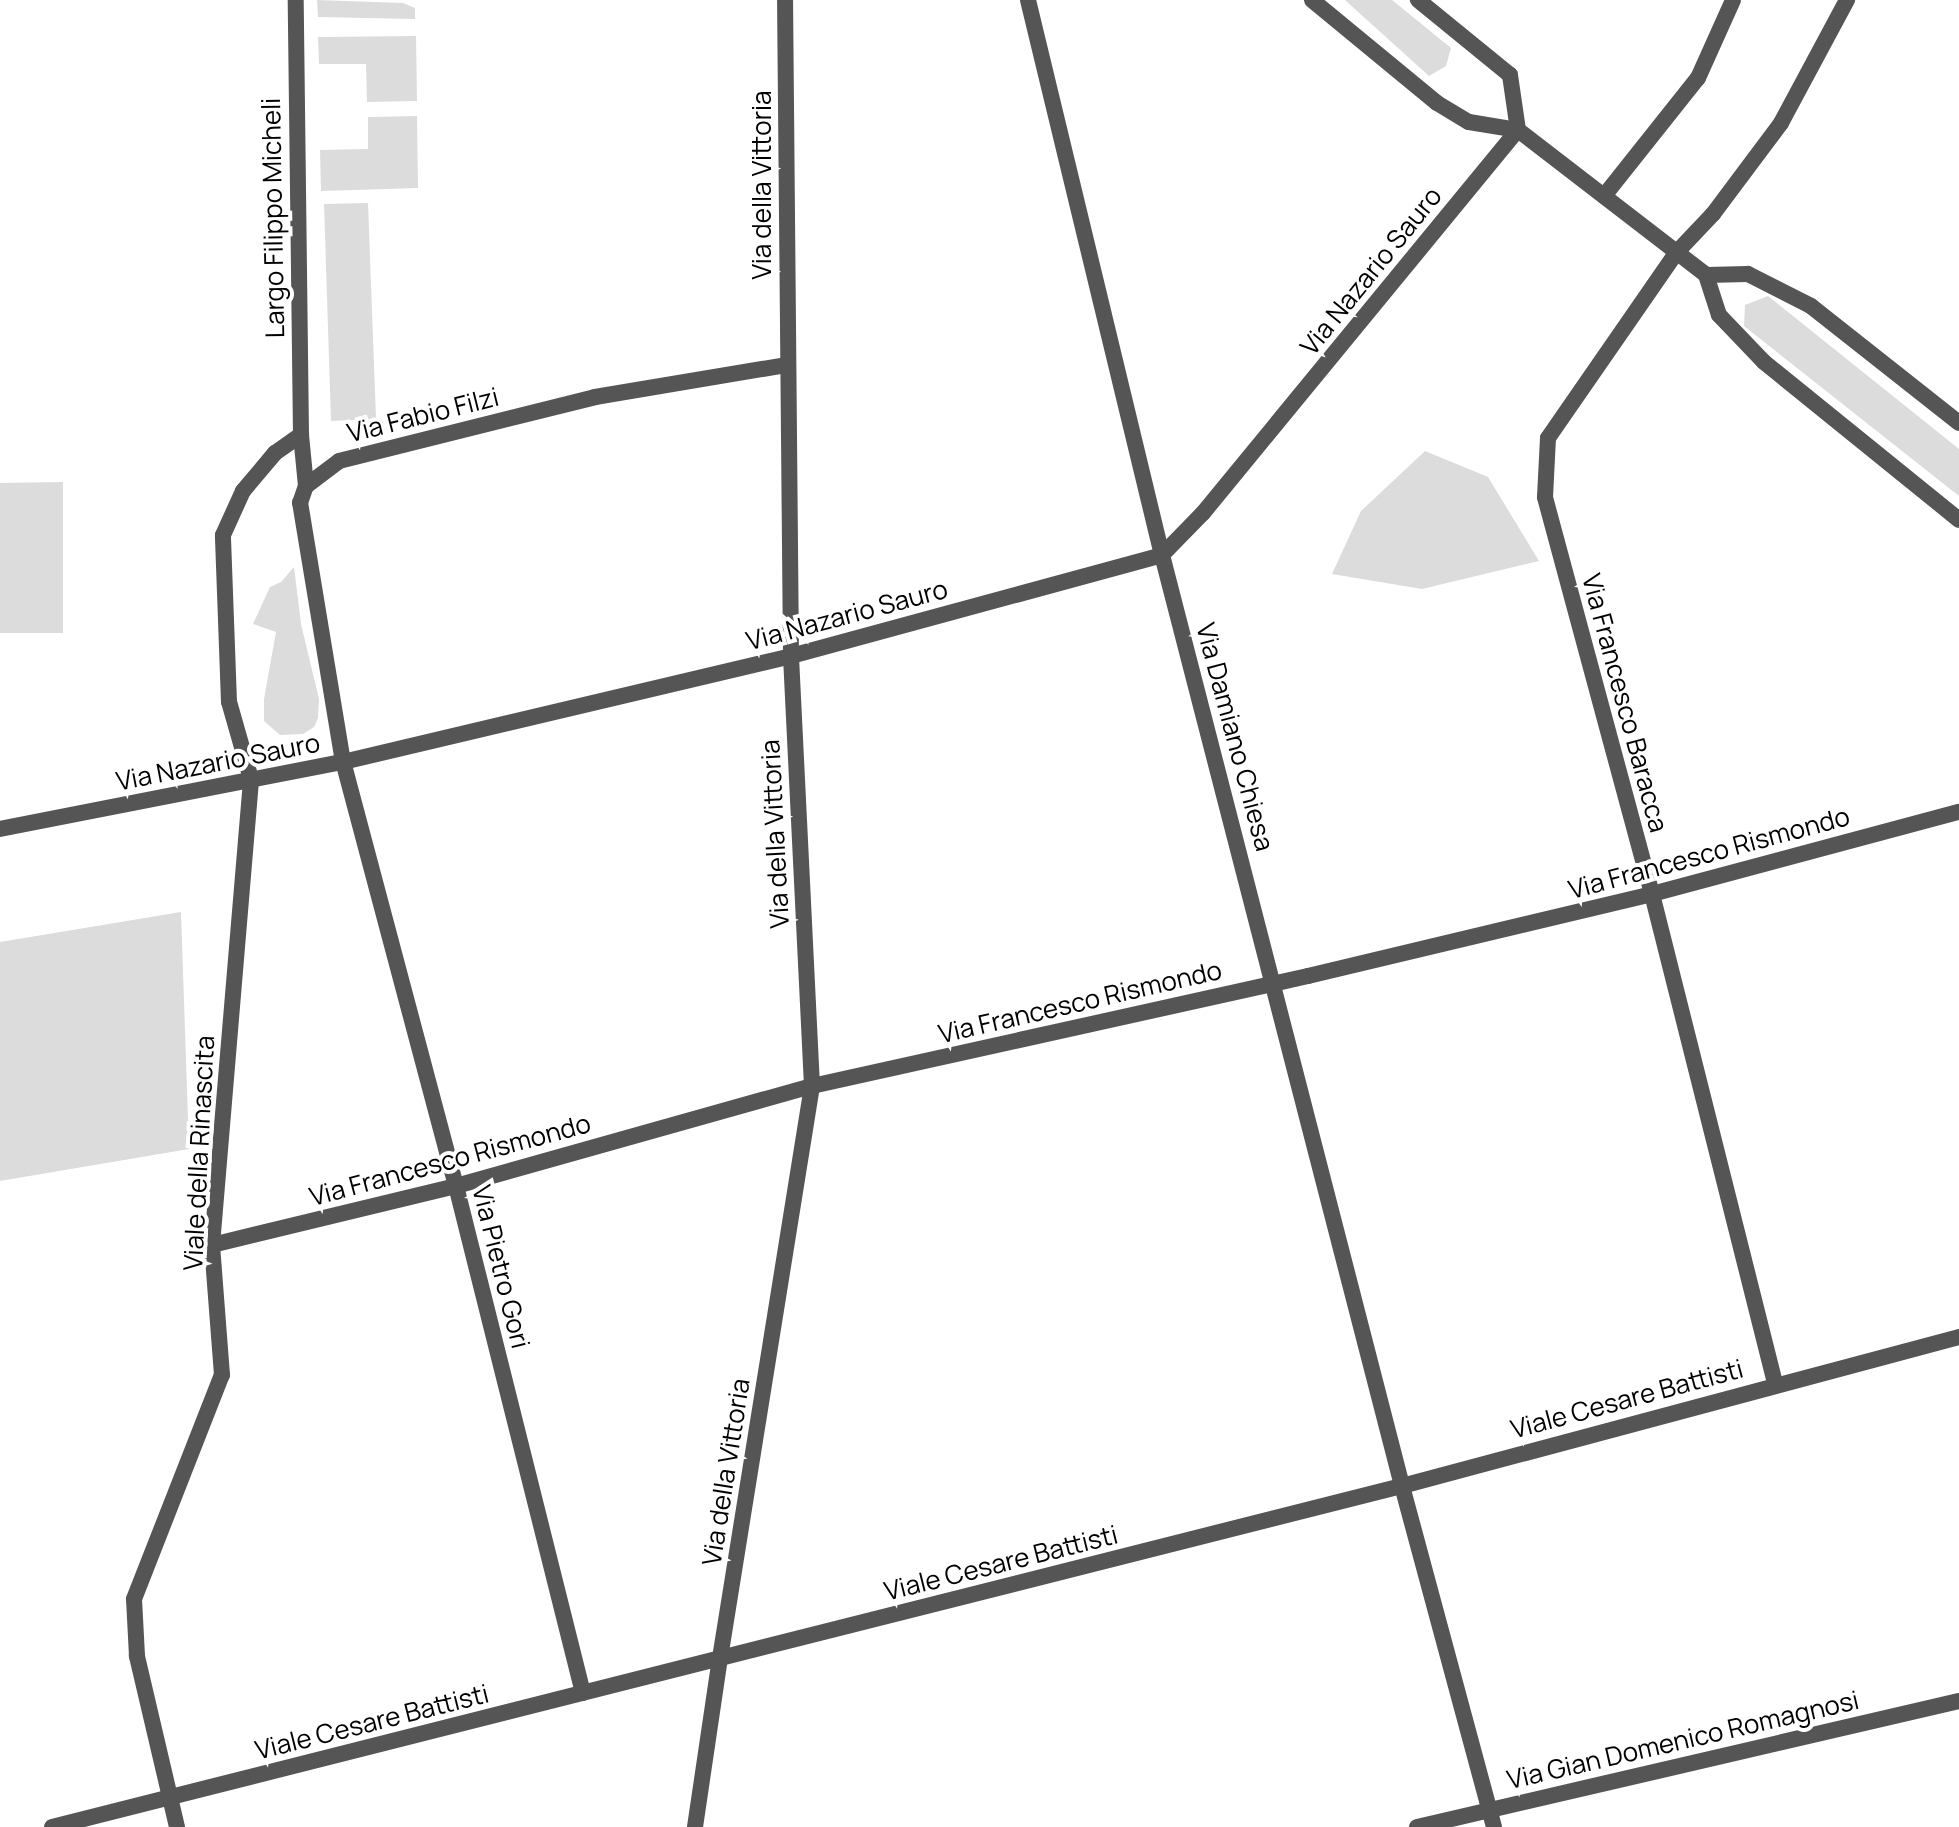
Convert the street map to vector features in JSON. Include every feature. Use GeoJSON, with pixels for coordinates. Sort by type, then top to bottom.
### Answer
{"type":"FeatureCollection","features":[{"type":"Feature","properties":{"kind":"street","name":"Largo Filippo Micheli"},"geometry":{"type":"LineString","coordinates":[[296,0],[301,435],[306,486]]}},
{"type":"Feature","properties":{"kind":"street","name":"Via della Vittoria"},"geometry":{"type":"LineString","coordinates":[[695,1827],[812,1086],[791,656],[785,0]]}},
{"type":"Feature","properties":{"kind":"street","name":"Via Damiano Chiesa"},"geometry":{"type":"LineString","coordinates":[[1028,0],[1162,555],[1276,983],[1402,1486],[1494,1827]]}},
{"type":"Feature","properties":{"kind":"street"},"geometry":{"type":"LineString","coordinates":[[1312,0],[1437,103],[1469,122],[1518,130],[1706,275],[1719,315],[1764,362],[1959,520]]}},
{"type":"Feature","properties":{"kind":"street"},"geometry":{"type":"LineString","coordinates":[[1418,0],[1510,75],[1518,130]]}},
{"type":"Feature","properties":{"kind":"street"},"geometry":{"type":"LineString","coordinates":[[1604,196],[1698,78],[1733,0]]}},
{"type":"Feature","properties":{"kind":"street","name":"Via Francesco Baracca"},"geometry":{"type":"LineString","coordinates":[[1775,1383],[1652,894],[1545,497],[1548,438],[1676,253],[1713,214],[1781,123],[1847,0]]}},
{"type":"Feature","properties":{"kind":"street","name":"Via Nazario Sauro"},"geometry":{"type":"LineString","coordinates":[[0,829],[343,762],[791,656],[1162,555],[1203,513],[1518,130]]}},
{"type":"Feature","properties":{"kind":"street"},"geometry":{"type":"LineString","coordinates":[[1706,275],[1748,274],[1811,306],[1959,423]]}},
{"type":"Feature","properties":{"kind":"street","name":"Via Fabio Filzi"},"geometry":{"type":"LineString","coordinates":[[306,486],[339,461],[595,397],[787,365]]}},
{"type":"Feature","properties":{"kind":"street"},"geometry":{"type":"LineString","coordinates":[[251,779],[229,702],[223,535],[243,491],[275,453],[301,435]]}},
{"type":"Feature","properties":{"kind":"street"},"geometry":{"type":"LineString","coordinates":[[306,486],[300,503],[343,762]]}},
{"type":"Feature","properties":{"kind":"street","name":"Via Pietro Gori"},"geometry":{"type":"LineString","coordinates":[[343,762],[456,1186],[583,1693]]}},
{"type":"Feature","properties":{"kind":"street","name":"Viale della Rinascita"},"geometry":{"type":"LineString","coordinates":[[177,1827],[137,1656],[134,1599],[222,1375],[212,1245],[251,779]]}},
{"type":"Feature","properties":{"kind":"street","name":"Via Francesco Rismondo"},"geometry":{"type":"LineString","coordinates":[[212,1245],[456,1186],[812,1086],[1276,983],[1652,894],[1959,812]]}},
{"type":"Feature","properties":{"kind":"street","name":"Viale Cesare Battisti"},"geometry":{"type":"LineString","coordinates":[[52,1827],[1402,1486],[1775,1383],[1959,1337]]}},
{"type":"Feature","properties":{"kind":"street","name":"Via Gian Domenico Romagnosi"},"geometry":{"type":"LineString","coordinates":[[1417,1827],[1959,1701]]}},
{"type":"Feature","properties":{"kind":"shaded area"},"geometry":{"type":"Polygon","coordinates":[[[317,0],[403,3],[415,8],[415,19],[318,17],[317,0]]]}},
{"type":"Feature","properties":{"kind":"shaded area"},"geometry":{"type":"Polygon","coordinates":[[[1345,0],[1392,0],[1451,48],[1446,66],[1429,76],[1345,0]]]}},
{"type":"Feature","properties":{"kind":"shaded area"},"geometry":{"type":"Polygon","coordinates":[[[416,36],[417,101],[367,102],[366,64],[319,64],[318,37],[416,36]]]}},
{"type":"Feature","properties":{"kind":"shaded area"},"geometry":{"type":"Polygon","coordinates":[[[417,116],[418,188],[321,191],[320,150],[368,149],[368,117],[417,116]]]}},
{"type":"Feature","properties":{"kind":"shaded area"},"geometry":{"type":"Polygon","coordinates":[[[368,203],[376,419],[331,421],[324,204],[368,203]]]}},
{"type":"Feature","properties":{"kind":"shaded area"},"geometry":{"type":"Polygon","coordinates":[[[1768,296],[1959,449],[1959,496],[1744,326],[1745,305],[1768,296]]]}},
{"type":"Feature","properties":{"kind":"shaded area"},"geometry":{"type":"Polygon","coordinates":[[[1425,451],[1488,477],[1539,561],[1422,589],[1332,574],[1361,511],[1425,451]]]}},
{"type":"Feature","properties":{"kind":"shaded area"},"geometry":{"type":"Polygon","coordinates":[[[63,482],[63,633],[0,633],[0,483],[63,482]]]}},
{"type":"Feature","properties":{"kind":"shaded area"},"geometry":{"type":"Polygon","coordinates":[[[294,567],[301,624],[319,699],[318,718],[314,727],[303,734],[280,735],[264,721],[264,699],[276,632],[253,624],[270,587],[281,582],[294,567]]]}},
{"type":"Feature","properties":{"kind":"shaded area"},"geometry":{"type":"Polygon","coordinates":[[[181,912],[189,1149],[0,1181],[0,942],[181,912]]]}}]}
